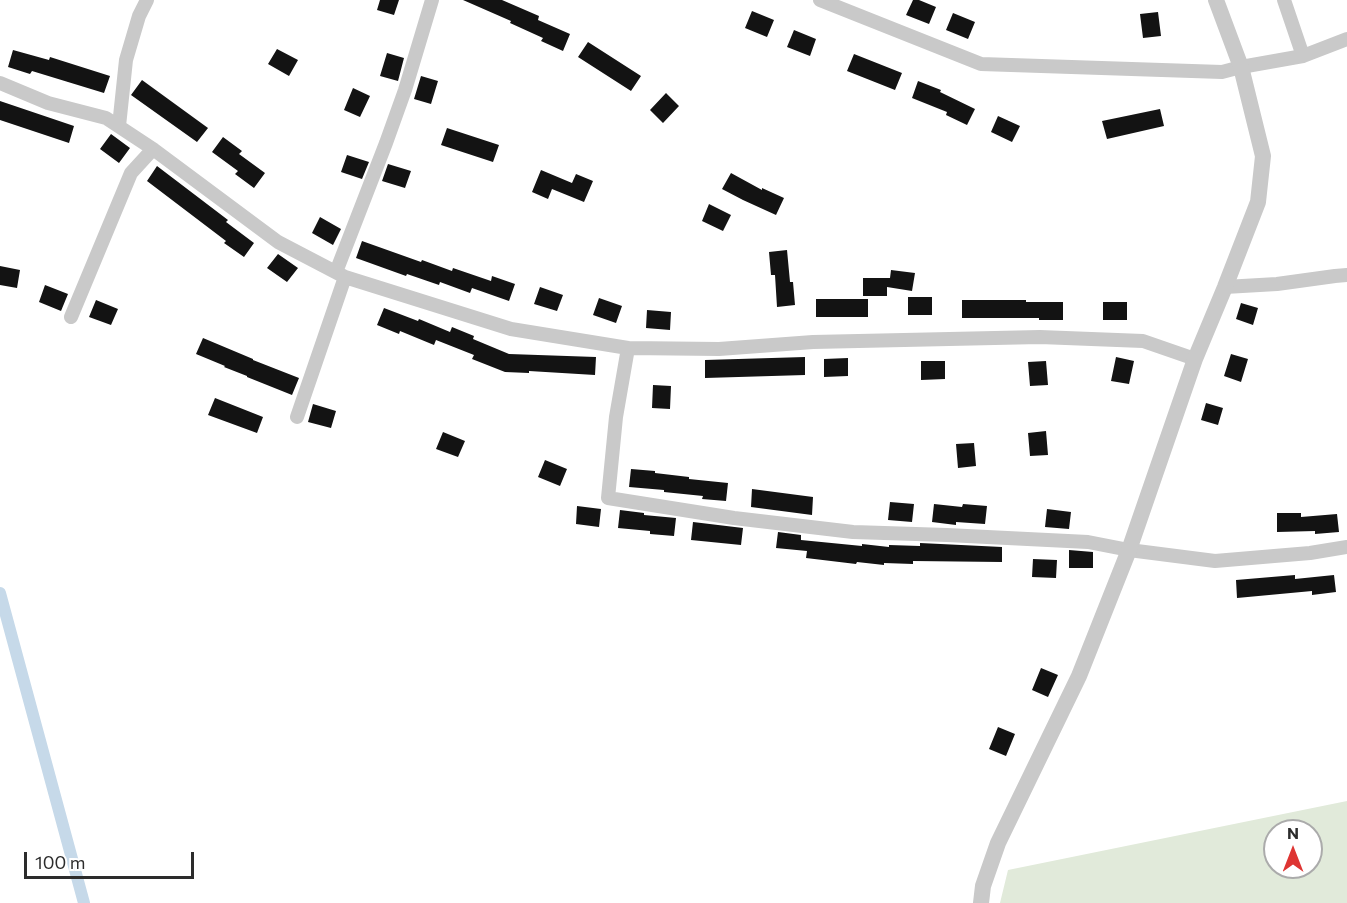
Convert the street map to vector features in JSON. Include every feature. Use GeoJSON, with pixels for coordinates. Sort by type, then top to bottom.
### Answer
{"type":"FeatureCollection","features":[{"type":"Feature","properties":{"kind":"street"},"geometry":{"type":"LineString","coordinates":[[118,126],[126,60],[139,16],[147,0]]}},
{"type":"Feature","properties":{"kind":"street"},"geometry":{"type":"LineString","coordinates":[[297,417],[341,274],[405,90],[432,0]]}},
{"type":"Feature","properties":{"kind":"street"},"geometry":{"type":"LineString","coordinates":[[820,0],[981,64],[1222,72],[1303,56],[1347,39]]}},
{"type":"Feature","properties":{"kind":"street"},"geometry":{"type":"LineString","coordinates":[[981,903],[983,886],[998,843],[1079,676],[1129,550],[1195,359],[1258,202],[1263,156],[1241,67],[1216,0]]}},
{"type":"Feature","properties":{"kind":"street"},"geometry":{"type":"LineString","coordinates":[[1284,0],[1303,56]]}},
{"type":"Feature","properties":{"kind":"street"},"geometry":{"type":"LineString","coordinates":[[0,83],[48,103],[106,118],[153,149],[278,242],[341,274],[511,329],[628,348],[719,349],[813,342],[1040,337],[1143,340],[1195,359]]}},
{"type":"Feature","properties":{"kind":"street"},"geometry":{"type":"LineString","coordinates":[[71,317],[131,173],[153,149]]}},
{"type":"Feature","properties":{"kind":"street"},"geometry":{"type":"LineString","coordinates":[[1225,287],[1277,284],[1347,275]]}},
{"type":"Feature","properties":{"kind":"street"},"geometry":{"type":"LineString","coordinates":[[628,348],[616,417],[608,498],[734,518],[853,532],[1088,543],[1215,561],[1310,553],[1347,547]]}},
{"type":"Feature","properties":{"kind":"green space"},"geometry":{"type":"Polygon","coordinates":[[[1347,801],[1347,903],[1000,903],[1008,870],[1347,801]]]}},
{"type":"Feature","properties":{"kind":"building"},"geometry":{"type":"Polygon","coordinates":[[[380,0],[399,0],[394,15],[377,10],[380,0]]]}},
{"type":"Feature","properties":{"kind":"building"},"geometry":{"type":"Polygon","coordinates":[[[463,0],[502,0],[539,16],[538,20],[570,34],[563,51],[541,41],[543,38],[510,23],[511,21],[463,0]]]}},
{"type":"Feature","properties":{"kind":"building"},"geometry":{"type":"Polygon","coordinates":[[[913,0],[936,7],[929,24],[906,15],[913,0]]]}},
{"type":"Feature","properties":{"kind":"building"},"geometry":{"type":"Polygon","coordinates":[[[752,11],[774,20],[767,37],[745,28],[752,11]]]}},
{"type":"Feature","properties":{"kind":"building"},"geometry":{"type":"Polygon","coordinates":[[[1158,12],[1161,36],[1143,38],[1140,14],[1158,12]]]}},
{"type":"Feature","properties":{"kind":"building"},"geometry":{"type":"Polygon","coordinates":[[[953,13],[975,22],[968,39],[946,30],[953,13]]]}},
{"type":"Feature","properties":{"kind":"building"},"geometry":{"type":"Polygon","coordinates":[[[794,30],[816,39],[810,56],[787,47],[794,30]]]}},
{"type":"Feature","properties":{"kind":"building"},"geometry":{"type":"Polygon","coordinates":[[[588,42],[641,76],[631,91],[578,57],[588,42]]]}},
{"type":"Feature","properties":{"kind":"building"},"geometry":{"type":"Polygon","coordinates":[[[277,49],[298,60],[289,76],[268,64],[277,49]]]}},
{"type":"Feature","properties":{"kind":"building"},"geometry":{"type":"Polygon","coordinates":[[[13,50],[49,60],[50,57],[110,76],[104,93],[32,71],[30,74],[8,67],[13,50]]]}},
{"type":"Feature","properties":{"kind":"building"},"geometry":{"type":"Polygon","coordinates":[[[387,53],[404,58],[398,81],[380,76],[387,53]]]}},
{"type":"Feature","properties":{"kind":"building"},"geometry":{"type":"Polygon","coordinates":[[[854,54],[902,73],[895,90],[847,71],[854,54]]]}},
{"type":"Feature","properties":{"kind":"building"},"geometry":{"type":"Polygon","coordinates":[[[421,76],[438,81],[431,104],[414,99],[421,76]]]}},
{"type":"Feature","properties":{"kind":"building"},"geometry":{"type":"Polygon","coordinates":[[[142,80],[208,128],[197,142],[131,95],[142,80]]]}},
{"type":"Feature","properties":{"kind":"building"},"geometry":{"type":"Polygon","coordinates":[[[918,81],[941,90],[940,92],[975,109],[967,125],[946,115],[947,112],[912,98],[918,81]]]}},
{"type":"Feature","properties":{"kind":"building"},"geometry":{"type":"Polygon","coordinates":[[[353,88],[370,96],[360,117],[344,110],[353,88]]]}},
{"type":"Feature","properties":{"kind":"building"},"geometry":{"type":"Polygon","coordinates":[[[666,93],[679,106],[663,123],[650,110],[666,93]]]}},
{"type":"Feature","properties":{"kind":"building"},"geometry":{"type":"Polygon","coordinates":[[[0,101],[74,126],[69,143],[0,120],[0,101]]]}},
{"type":"Feature","properties":{"kind":"building"},"geometry":{"type":"Polygon","coordinates":[[[1160,109],[1164,126],[1107,139],[1102,121],[1160,109]]]}},
{"type":"Feature","properties":{"kind":"building"},"geometry":{"type":"Polygon","coordinates":[[[998,116],[1020,126],[1012,142],[991,132],[998,116]]]}},
{"type":"Feature","properties":{"kind":"building"},"geometry":{"type":"Polygon","coordinates":[[[447,128],[499,145],[493,162],[441,145],[447,128]]]}},
{"type":"Feature","properties":{"kind":"building"},"geometry":{"type":"Polygon","coordinates":[[[111,134],[130,148],[119,163],[100,149],[111,134]]]}},
{"type":"Feature","properties":{"kind":"building"},"geometry":{"type":"Polygon","coordinates":[[[223,137],[242,151],[239,154],[265,173],[254,188],[235,174],[238,171],[212,152],[223,137]]]}},
{"type":"Feature","properties":{"kind":"building"},"geometry":{"type":"Polygon","coordinates":[[[347,155],[369,162],[362,179],[341,172],[347,155]]]}},
{"type":"Feature","properties":{"kind":"building"},"geometry":{"type":"Polygon","coordinates":[[[388,164],[411,171],[405,188],[382,181],[388,164]]]}},
{"type":"Feature","properties":{"kind":"building"},"geometry":{"type":"Polygon","coordinates":[[[157,166],[228,220],[226,222],[254,243],[244,257],[147,181],[157,166]]]}},
{"type":"Feature","properties":{"kind":"building"},"geometry":{"type":"Polygon","coordinates":[[[541,170],[572,183],[576,174],[593,181],[584,202],[552,189],[548,199],[532,192],[541,170]]]}},
{"type":"Feature","properties":{"kind":"building"},"geometry":{"type":"Polygon","coordinates":[[[731,173],[762,190],[762,188],[784,198],[776,215],[722,189],[731,173]]]}},
{"type":"Feature","properties":{"kind":"building"},"geometry":{"type":"Polygon","coordinates":[[[709,204],[731,215],[723,231],[702,221],[709,204]]]}},
{"type":"Feature","properties":{"kind":"building"},"geometry":{"type":"Polygon","coordinates":[[[320,217],[341,229],[333,245],[312,233],[320,217]]]}},
{"type":"Feature","properties":{"kind":"building"},"geometry":{"type":"Polygon","coordinates":[[[362,241],[452,271],[453,268],[491,281],[492,276],[515,284],[509,301],[472,288],[470,293],[440,282],[439,285],[407,274],[406,276],[356,258],[362,241]]]}},
{"type":"Feature","properties":{"kind":"building"},"geometry":{"type":"Polygon","coordinates":[[[787,250],[795,305],[777,307],[775,275],[771,275],[769,252],[787,250]]]}},
{"type":"Feature","properties":{"kind":"building"},"geometry":{"type":"Polygon","coordinates":[[[278,254],[298,268],[287,282],[267,268],[278,254]]]}},
{"type":"Feature","properties":{"kind":"building"},"geometry":{"type":"Polygon","coordinates":[[[0,266],[20,270],[17,288],[0,285],[0,266]]]}},
{"type":"Feature","properties":{"kind":"building"},"geometry":{"type":"Polygon","coordinates":[[[891,270],[915,273],[912,291],[887,287],[887,296],[863,296],[863,278],[890,278],[891,270]]]}},
{"type":"Feature","properties":{"kind":"building"},"geometry":{"type":"Polygon","coordinates":[[[45,285],[68,294],[61,311],[39,302],[45,285]]]}},
{"type":"Feature","properties":{"kind":"building"},"geometry":{"type":"Polygon","coordinates":[[[540,287],[563,295],[557,311],[534,304],[540,287]]]}},
{"type":"Feature","properties":{"kind":"building"},"geometry":{"type":"Polygon","coordinates":[[[908,297],[932,297],[932,315],[908,315],[908,297]]]}},
{"type":"Feature","properties":{"kind":"building"},"geometry":{"type":"Polygon","coordinates":[[[599,298],[622,306],[616,323],[593,315],[599,298]]]}},
{"type":"Feature","properties":{"kind":"building"},"geometry":{"type":"Polygon","coordinates":[[[816,299],[868,299],[868,317],[816,317],[816,299]]]}},
{"type":"Feature","properties":{"kind":"building"},"geometry":{"type":"Polygon","coordinates":[[[96,300],[118,309],[111,325],[89,317],[96,300]]]}},
{"type":"Feature","properties":{"kind":"building"},"geometry":{"type":"Polygon","coordinates":[[[962,300],[1063,302],[1063,320],[962,318],[962,300]]]}},
{"type":"Feature","properties":{"kind":"building"},"geometry":{"type":"Polygon","coordinates":[[[1103,302],[1127,302],[1127,320],[1103,320],[1103,302]]]}},
{"type":"Feature","properties":{"kind":"building"},"geometry":{"type":"Polygon","coordinates":[[[1241,303],[1258,308],[1253,325],[1236,319],[1241,303]]]}},
{"type":"Feature","properties":{"kind":"building"},"geometry":{"type":"Polygon","coordinates":[[[384,308],[450,332],[452,327],[474,336],[473,339],[509,354],[596,357],[595,375],[505,372],[472,359],[474,355],[436,340],[434,345],[400,331],[399,334],[377,325],[384,308]]]}},
{"type":"Feature","properties":{"kind":"building"},"geometry":{"type":"Polygon","coordinates":[[[647,310],[671,312],[670,330],[646,328],[647,310]]]}},
{"type":"Feature","properties":{"kind":"building"},"geometry":{"type":"Polygon","coordinates":[[[203,338],[299,378],[292,395],[196,354],[203,338]]]}},
{"type":"Feature","properties":{"kind":"building"},"geometry":{"type":"Polygon","coordinates":[[[1231,354],[1248,359],[1241,382],[1224,376],[1231,354]]]}},
{"type":"Feature","properties":{"kind":"building"},"geometry":{"type":"Polygon","coordinates":[[[805,357],[805,375],[705,378],[705,360],[805,357]]]}},
{"type":"Feature","properties":{"kind":"building"},"geometry":{"type":"Polygon","coordinates":[[[1116,357],[1134,361],[1129,384],[1111,381],[1116,357]]]}},
{"type":"Feature","properties":{"kind":"building"},"geometry":{"type":"Polygon","coordinates":[[[848,358],[848,376],[824,377],[824,359],[848,358]]]}},
{"type":"Feature","properties":{"kind":"building"},"geometry":{"type":"Polygon","coordinates":[[[921,361],[945,361],[945,379],[921,380],[921,361]]]}},
{"type":"Feature","properties":{"kind":"building"},"geometry":{"type":"Polygon","coordinates":[[[1046,361],[1048,385],[1030,386],[1028,362],[1046,361]]]}},
{"type":"Feature","properties":{"kind":"building"},"geometry":{"type":"Polygon","coordinates":[[[653,385],[671,386],[670,409],[652,408],[653,385]]]}},
{"type":"Feature","properties":{"kind":"building"},"geometry":{"type":"Polygon","coordinates":[[[215,398],[263,417],[257,433],[208,415],[215,398]]]}},
{"type":"Feature","properties":{"kind":"building"},"geometry":{"type":"Polygon","coordinates":[[[1206,403],[1223,408],[1218,425],[1201,420],[1206,403]]]}},
{"type":"Feature","properties":{"kind":"building"},"geometry":{"type":"Polygon","coordinates":[[[313,404],[336,411],[331,428],[308,422],[313,404]]]}},
{"type":"Feature","properties":{"kind":"building"},"geometry":{"type":"Polygon","coordinates":[[[1046,431],[1048,455],[1030,456],[1028,433],[1046,431]]]}},
{"type":"Feature","properties":{"kind":"building"},"geometry":{"type":"Polygon","coordinates":[[[443,432],[465,441],[458,457],[436,449],[443,432]]]}},
{"type":"Feature","properties":{"kind":"building"},"geometry":{"type":"Polygon","coordinates":[[[974,443],[976,466],[958,468],[956,444],[974,443]]]}},
{"type":"Feature","properties":{"kind":"building"},"geometry":{"type":"Polygon","coordinates":[[[545,460],[567,469],[560,486],[538,477],[545,460]]]}},
{"type":"Feature","properties":{"kind":"building"},"geometry":{"type":"Polygon","coordinates":[[[631,469],[728,483],[726,501],[702,499],[703,496],[664,492],[664,490],[629,487],[631,469]]]}},
{"type":"Feature","properties":{"kind":"building"},"geometry":{"type":"Polygon","coordinates":[[[752,489],[813,497],[812,515],[751,507],[752,489]]]}},
{"type":"Feature","properties":{"kind":"building"},"geometry":{"type":"Polygon","coordinates":[[[890,502],[914,504],[912,522],[888,520],[890,502]]]}},
{"type":"Feature","properties":{"kind":"building"},"geometry":{"type":"Polygon","coordinates":[[[934,504],[962,507],[963,504],[987,506],[985,524],[956,522],[956,525],[932,522],[934,504]]]}},
{"type":"Feature","properties":{"kind":"building"},"geometry":{"type":"Polygon","coordinates":[[[577,506],[601,509],[599,527],[576,524],[577,506]]]}},
{"type":"Feature","properties":{"kind":"building"},"geometry":{"type":"Polygon","coordinates":[[[1047,509],[1071,512],[1069,529],[1045,527],[1047,509]]]}},
{"type":"Feature","properties":{"kind":"building"},"geometry":{"type":"Polygon","coordinates":[[[620,510],[676,518],[674,536],[618,528],[620,510]]]}},
{"type":"Feature","properties":{"kind":"building"},"geometry":{"type":"Polygon","coordinates":[[[1277,513],[1301,513],[1301,517],[1337,514],[1339,532],[1315,534],[1315,531],[1277,532],[1277,513]]]}},
{"type":"Feature","properties":{"kind":"building"},"geometry":{"type":"Polygon","coordinates":[[[693,522],[743,528],[741,545],[691,540],[693,522]]]}},
{"type":"Feature","properties":{"kind":"building"},"geometry":{"type":"Polygon","coordinates":[[[778,532],[801,535],[801,540],[862,546],[862,544],[889,547],[889,545],[920,546],[920,543],[1002,547],[1002,562],[913,561],[913,564],[884,563],[884,565],[806,558],[807,551],[776,548],[778,532]]]}},
{"type":"Feature","properties":{"kind":"building"},"geometry":{"type":"Polygon","coordinates":[[[1069,550],[1093,552],[1093,568],[1069,568],[1069,550]]]}},
{"type":"Feature","properties":{"kind":"building"},"geometry":{"type":"Polygon","coordinates":[[[1033,559],[1057,560],[1056,578],[1032,577],[1033,559]]]}},
{"type":"Feature","properties":{"kind":"building"},"geometry":{"type":"Polygon","coordinates":[[[1295,575],[1295,579],[1334,575],[1336,592],[1312,595],[1312,591],[1237,598],[1236,580],[1295,575]]]}},
{"type":"Feature","properties":{"kind":"building"},"geometry":{"type":"Polygon","coordinates":[[[1041,668],[1058,675],[1048,697],[1032,690],[1041,668]]]}},
{"type":"Feature","properties":{"kind":"building"},"geometry":{"type":"Polygon","coordinates":[[[998,727],[1015,734],[1006,756],[989,749],[998,727]]]}},
{"type":"Feature","properties":{"kind":"waterway"},"geometry":{"type":"LineString","coordinates":[[0,593],[84,903]]}}]}
